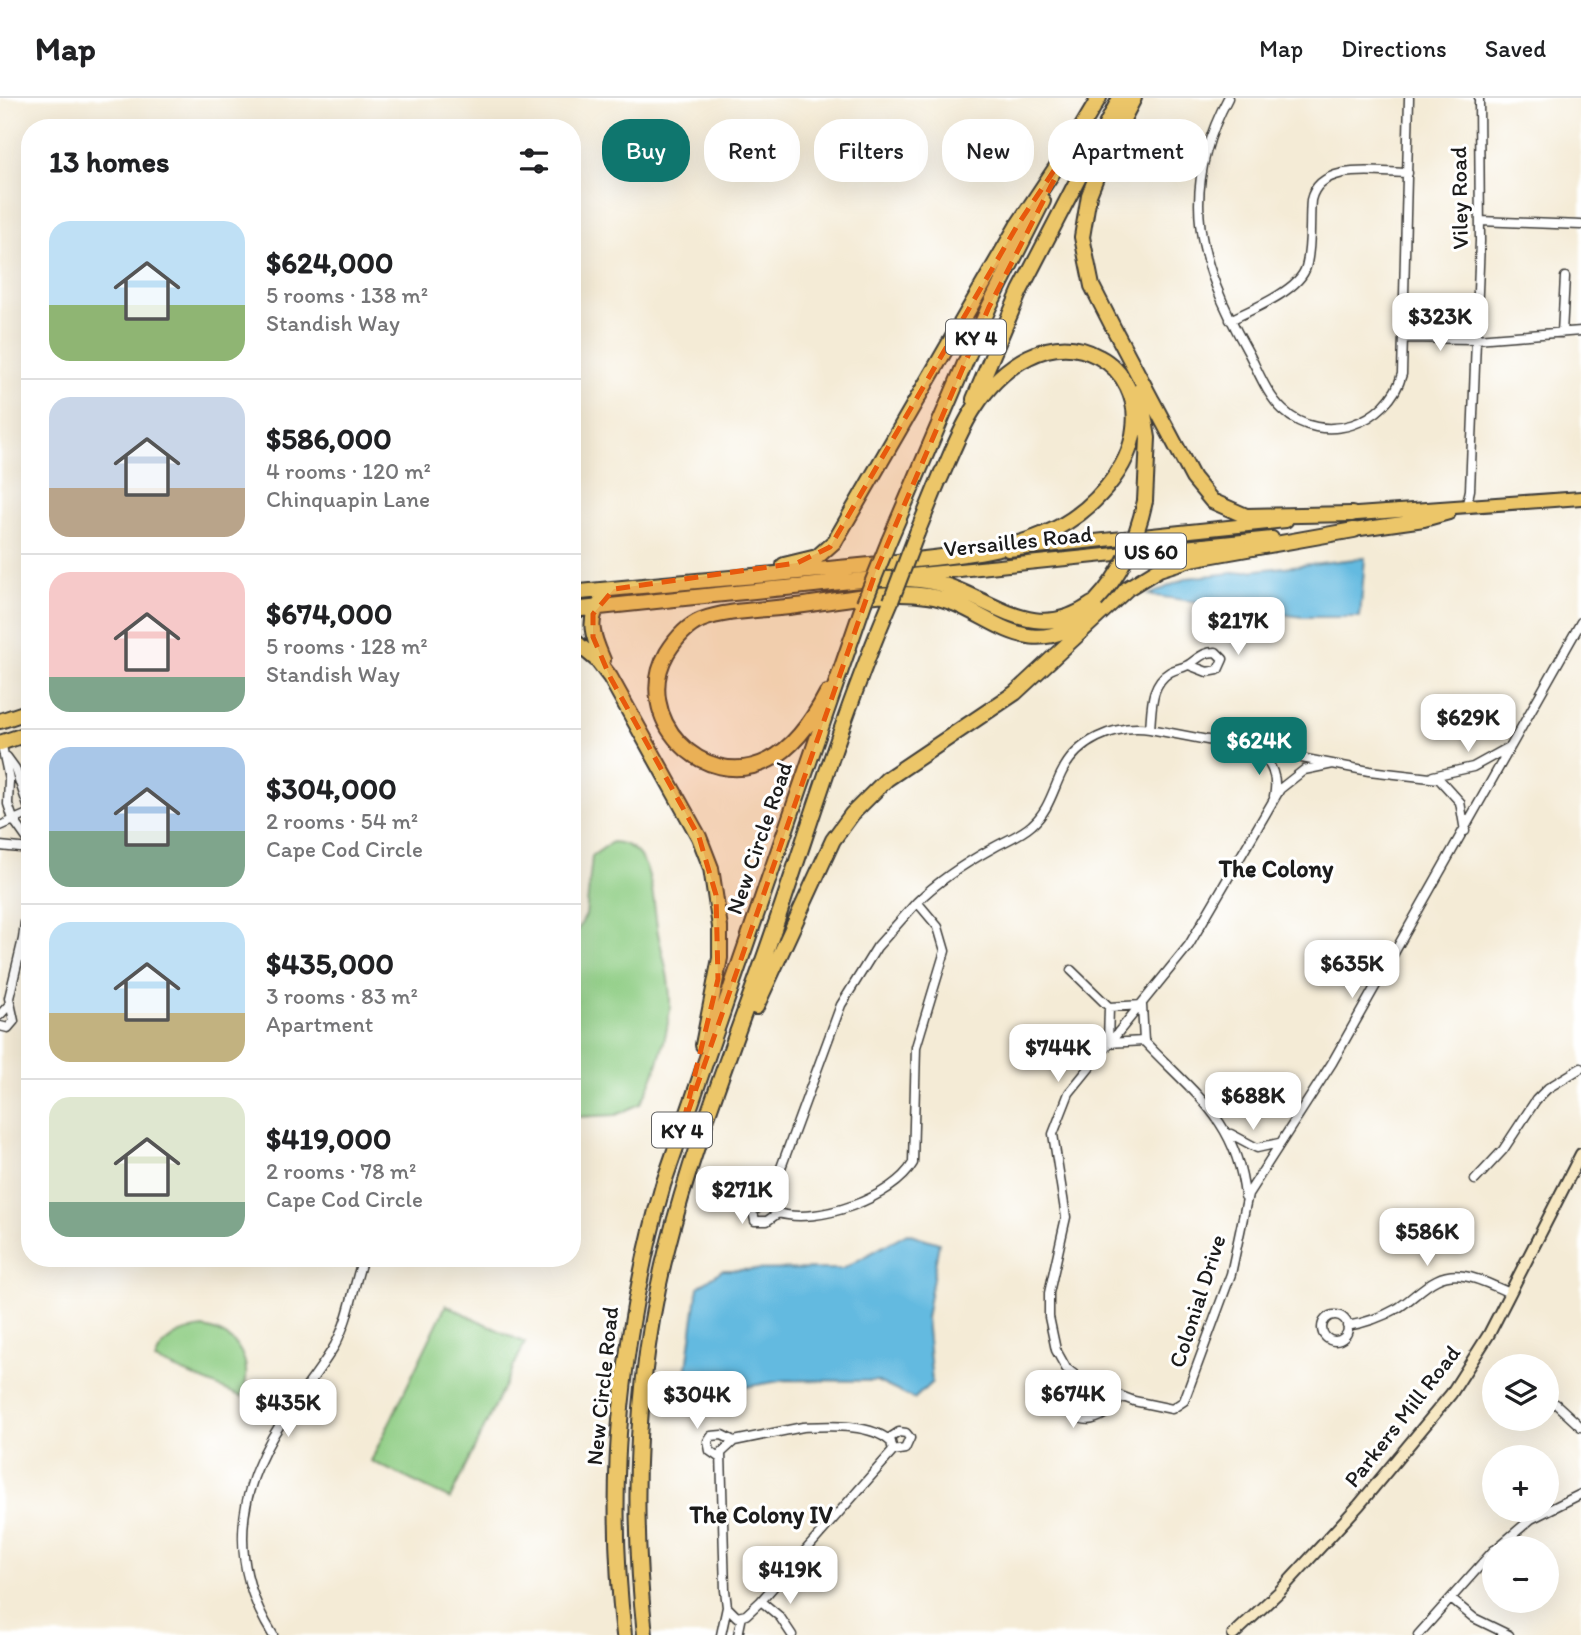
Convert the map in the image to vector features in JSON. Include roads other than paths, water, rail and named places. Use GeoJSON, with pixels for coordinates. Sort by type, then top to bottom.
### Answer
{"type":"FeatureCollection","features":[{"type":"Feature","properties":{"kind":"highway","name":"New Circle Road"},"geometry":{"type":"LineString","coordinates":[[1087,119],[1099,98]]}},
{"type":"Feature","properties":{"kind":"highway","name":"New Circle Road"},"geometry":{"type":"LineString","coordinates":[[645,1635],[636,1529],[641,1390],[667,1249],[716,1095],[856,692],[917,533],[1020,291],[1121,98]]}},
{"type":"Feature","properties":{"kind":"highway"},"geometry":{"type":"LineString","coordinates":[[1134,98],[1107,150],[1089,195],[1082,237],[1092,286],[1193,478],[1212,500],[1246,516],[1352,514]]}},
{"type":"Feature","properties":{"kind":"highway"},"geometry":{"type":"LineString","coordinates":[[649,586],[797,564],[817,557],[830,547],[1017,226],[1048,180]]}},
{"type":"Feature","properties":{"kind":"highway","name":"New Circle Road"},"geometry":{"type":"LineString","coordinates":[[624,1635],[615,1508],[621,1384],[641,1265],[663,1185],[864,603],[989,307],[1053,182]]}},
{"type":"Feature","properties":{"kind":"highway"},"geometry":{"type":"LineString","coordinates":[[940,479],[974,408],[990,387],[1020,361],[1040,351],[1066,347],[1098,356],[1116,370],[1131,393],[1135,418],[1130,446],[1107,487],[1084,510],[1070,521],[1034,538],[942,557]]}},
{"type":"Feature","properties":{"kind":"highway"},"geometry":{"type":"LineString","coordinates":[[886,578],[946,586],[998,610],[1031,619],[1062,618],[1096,601],[1116,575],[1132,545],[1145,501],[1148,462],[1146,422],[1129,356]]}},
{"type":"Feature","properties":{"kind":"highway"},"geometry":{"type":"LineString","coordinates":[[851,644],[809,722],[793,742],[767,761],[739,768],[708,763],[681,747],[660,715],[657,689],[663,661],[678,637],[700,620],[849,599],[926,595],[947,602],[1000,628],[1035,636],[1070,629],[1144,577],[1175,563],[1354,530]]}},
{"type":"Feature","properties":{"kind":"highway","name":"Versailles Road"},"geometry":{"type":"LineString","coordinates":[[581,592],[942,557]]}},
{"type":"Feature","properties":{"kind":"highway","name":"Versailles Road"},"geometry":{"type":"LineString","coordinates":[[581,609],[886,578]]}},
{"type":"Feature","properties":{"kind":"highway"},"geometry":{"type":"LineString","coordinates":[[614,589],[597,607],[591,629],[610,677],[699,837],[711,868],[720,927],[718,979],[681,1132]]}},
{"type":"Feature","properties":{"kind":"highway"},"geometry":{"type":"LineString","coordinates":[[716,1095],[820,863],[852,814],[887,779],[1040,673],[1116,599]]}},
{"type":"Feature","properties":{"kind":"highway"},"geometry":{"type":"LineString","coordinates":[[581,646],[592,654],[610,677]]}},
{"type":"Feature","properties":{"kind":"highway"},"geometry":{"type":"LineString","coordinates":[[0,721],[21,714]]}},
{"type":"Feature","properties":{"kind":"highway"},"geometry":{"type":"LineString","coordinates":[[2,745],[21,737]]}},
{"type":"Feature","properties":{"kind":"main road","name":"Versailles Road"},"geometry":{"type":"LineString","coordinates":[[942,557],[1352,514],[1581,498]]}},
{"type":"Feature","properties":{"kind":"main road","name":"Versailles Road"},"geometry":{"type":"LineString","coordinates":[[886,578],[1354,530],[1424,520],[1466,508]]}},
{"type":"Feature","properties":{"kind":"main road","name":"Parkers Mill Road"},"geometry":{"type":"LineString","coordinates":[[1233,1635],[1325,1543],[1424,1429],[1466,1372],[1581,1154]]}},
{"type":"Feature","properties":{"kind":"street"},"geometry":{"type":"LineString","coordinates":[[1228,98],[1203,160],[1199,190],[1201,238],[1207,267],[1230,320],[1270,393],[1283,411],[1304,422],[1327,428],[1354,425],[1382,409],[1401,380],[1405,338],[1409,98]]}},
{"type":"Feature","properties":{"kind":"street","name":"Viley Road"},"geometry":{"type":"LineString","coordinates":[[1466,508],[1480,221],[1479,98]]}},
{"type":"Feature","properties":{"kind":"street"},"geometry":{"type":"LineString","coordinates":[[1230,320],[1289,288],[1303,275],[1308,256],[1311,200],[1313,192],[1324,179],[1338,174],[1408,173]]}},
{"type":"Feature","properties":{"kind":"street"},"geometry":{"type":"LineString","coordinates":[[1480,221],[1581,225]]}},
{"type":"Feature","properties":{"kind":"street"},"geometry":{"type":"LineString","coordinates":[[1562,333],[1565,277]]}},
{"type":"Feature","properties":{"kind":"street"},"geometry":{"type":"LineString","coordinates":[[1405,338],[1476,339],[1581,331]]}},
{"type":"Feature","properties":{"kind":"street","name":"Colonial Drive"},"geometry":{"type":"LineString","coordinates":[[1122,1397],[1153,1406],[1179,1407],[1184,1401],[1231,1274],[1245,1199],[1332,1063],[1516,742],[1581,622]]}},
{"type":"Feature","properties":{"kind":"street"},"geometry":{"type":"LineString","coordinates":[[1150,729],[1153,698],[1159,682],[1171,672],[1189,665]]}},
{"type":"Feature","properties":{"kind":"street"},"geometry":{"type":"LineString","coordinates":[[917,902],[938,927],[945,951],[918,1038],[913,1163],[899,1179],[845,1210],[825,1215],[778,1213],[773,1209],[771,1200],[841,1005],[877,947],[917,902],[966,863],[1032,826],[1052,797],[1068,762],[1087,743],[1121,729],[1150,729],[1333,764],[1425,777],[1442,781],[1455,795],[1463,810],[1465,831]]}},
{"type":"Feature","properties":{"kind":"street"},"geometry":{"type":"LineString","coordinates":[[1425,777],[1463,771],[1491,759],[1516,742]]}},
{"type":"Feature","properties":{"kind":"street"},"geometry":{"type":"LineString","coordinates":[[2,745],[21,786]]}},
{"type":"Feature","properties":{"kind":"street"},"geometry":{"type":"LineString","coordinates":[[2,745],[9,779],[6,793],[13,819],[21,830]]}},
{"type":"Feature","properties":{"kind":"street"},"geometry":{"type":"LineString","coordinates":[[1072,1374],[1065,1398],[1071,1410],[1081,1418],[1096,1419],[1107,1416],[1122,1397],[1072,1374],[1056,1350],[1049,1317],[1051,1283],[1066,1217],[1053,1135],[1069,1093],[1189,945],[1271,802],[1276,788],[1273,771],[1256,750]]}},
{"type":"Feature","properties":{"kind":"street"},"geometry":{"type":"LineString","coordinates":[[1271,802],[1295,775],[1313,767],[1333,764]]}},
{"type":"Feature","properties":{"kind":"street"},"geometry":{"type":"LineString","coordinates":[[0,826],[21,816]]}},
{"type":"Feature","properties":{"kind":"street"},"geometry":{"type":"LineString","coordinates":[[0,846],[21,848]]}},
{"type":"Feature","properties":{"kind":"street"},"geometry":{"type":"LineString","coordinates":[[0,1015],[9,1005],[21,948]]}},
{"type":"Feature","properties":{"kind":"street"},"geometry":{"type":"LineString","coordinates":[[1071,970],[1109,1007],[1108,1043]]}},
{"type":"Feature","properties":{"kind":"street"},"geometry":{"type":"LineString","coordinates":[[0,1026],[13,1026],[14,1014],[9,1005]]}},
{"type":"Feature","properties":{"kind":"street"},"geometry":{"type":"LineString","coordinates":[[1109,1007],[1142,1005]]}},
{"type":"Feature","properties":{"kind":"street"},"geometry":{"type":"LineString","coordinates":[[1142,1005],[1144,1041],[1228,1132],[1238,1140],[1257,1147],[1279,1143]]}},
{"type":"Feature","properties":{"kind":"street"},"geometry":{"type":"LineString","coordinates":[[1108,1043],[1144,1041]]}},
{"type":"Feature","properties":{"kind":"street"},"geometry":{"type":"LineString","coordinates":[[1475,1180],[1503,1150],[1536,1100],[1548,1088],[1581,1068]]}},
{"type":"Feature","properties":{"kind":"street"},"geometry":{"type":"LineString","coordinates":[[1228,1132],[1237,1155],[1245,1199]]}},
{"type":"Feature","properties":{"kind":"street"},"geometry":{"type":"LineString","coordinates":[[771,1200],[753,1211],[755,1221],[767,1221],[778,1213]]}},
{"type":"Feature","properties":{"kind":"street"},"geometry":{"type":"LineString","coordinates":[[273,1635],[252,1593],[245,1559],[243,1524],[248,1493],[270,1441],[337,1342],[360,1267]]}},
{"type":"Feature","properties":{"kind":"street"},"geometry":{"type":"LineString","coordinates":[[1348,1325],[1364,1324],[1386,1314],[1427,1284],[1444,1277],[1465,1276],[1510,1293]]}},
{"type":"Feature","properties":{"kind":"street"},"geometry":{"type":"LineString","coordinates":[[1559,1407],[1581,1427]]}},
{"type":"Feature","properties":{"kind":"street"},"geometry":{"type":"LineString","coordinates":[[721,1635],[727,1607],[721,1547],[720,1458],[724,1449],[734,1441],[787,1429],[817,1426],[867,1431],[888,1439],[893,1451]]}},
{"type":"Feature","properties":{"kind":"street"},"geometry":{"type":"LineString","coordinates":[[738,1635],[742,1616],[761,1601],[893,1451],[905,1449],[910,1438],[906,1433],[899,1432],[888,1439]]}},
{"type":"Feature","properties":{"kind":"street"},"geometry":{"type":"LineString","coordinates":[[720,1458],[710,1451],[708,1441],[711,1436],[722,1435],[734,1441]]}},
{"type":"Feature","properties":{"kind":"street"},"geometry":{"type":"LineString","coordinates":[[1511,1536],[1531,1519],[1581,1494]]}},
{"type":"Feature","properties":{"kind":"street"},"geometry":{"type":"LineString","coordinates":[[1418,1635],[1482,1565]]}},
{"type":"Feature","properties":{"kind":"street"},"geometry":{"type":"LineString","coordinates":[[1451,1600],[1475,1618],[1509,1635]]}},
{"type":"Feature","properties":{"kind":"street"},"geometry":{"type":"LineString","coordinates":[[761,1601],[780,1617],[792,1635]]}},
{"type":"Feature","properties":{"kind":"street"},"geometry":{"type":"LineString","coordinates":[[727,1607],[733,1615],[742,1616]]}},
{"type":"Feature","properties":{"kind":"water"},"geometry":{"type":"Polygon","coordinates":[[[1365,558],[1360,617],[1302,617],[1149,595],[1187,578],[1365,558]]]}},
{"type":"Feature","properties":{"kind":"water"},"geometry":{"type":"Polygon","coordinates":[[[907,1233],[939,1243],[926,1318],[932,1382],[914,1399],[876,1381],[785,1380],[689,1397],[687,1367],[698,1287],[722,1270],[842,1269],[907,1233]]]}},
{"type":"Feature","properties":{"kind":"district","name":"The Colony"},"geometry":{"type":"Point","coordinates":[1276,868]}},
{"type":"Feature","properties":{"kind":"district","name":"The Colony IV"},"geometry":{"type":"Point","coordinates":[761,1514]}}]}
